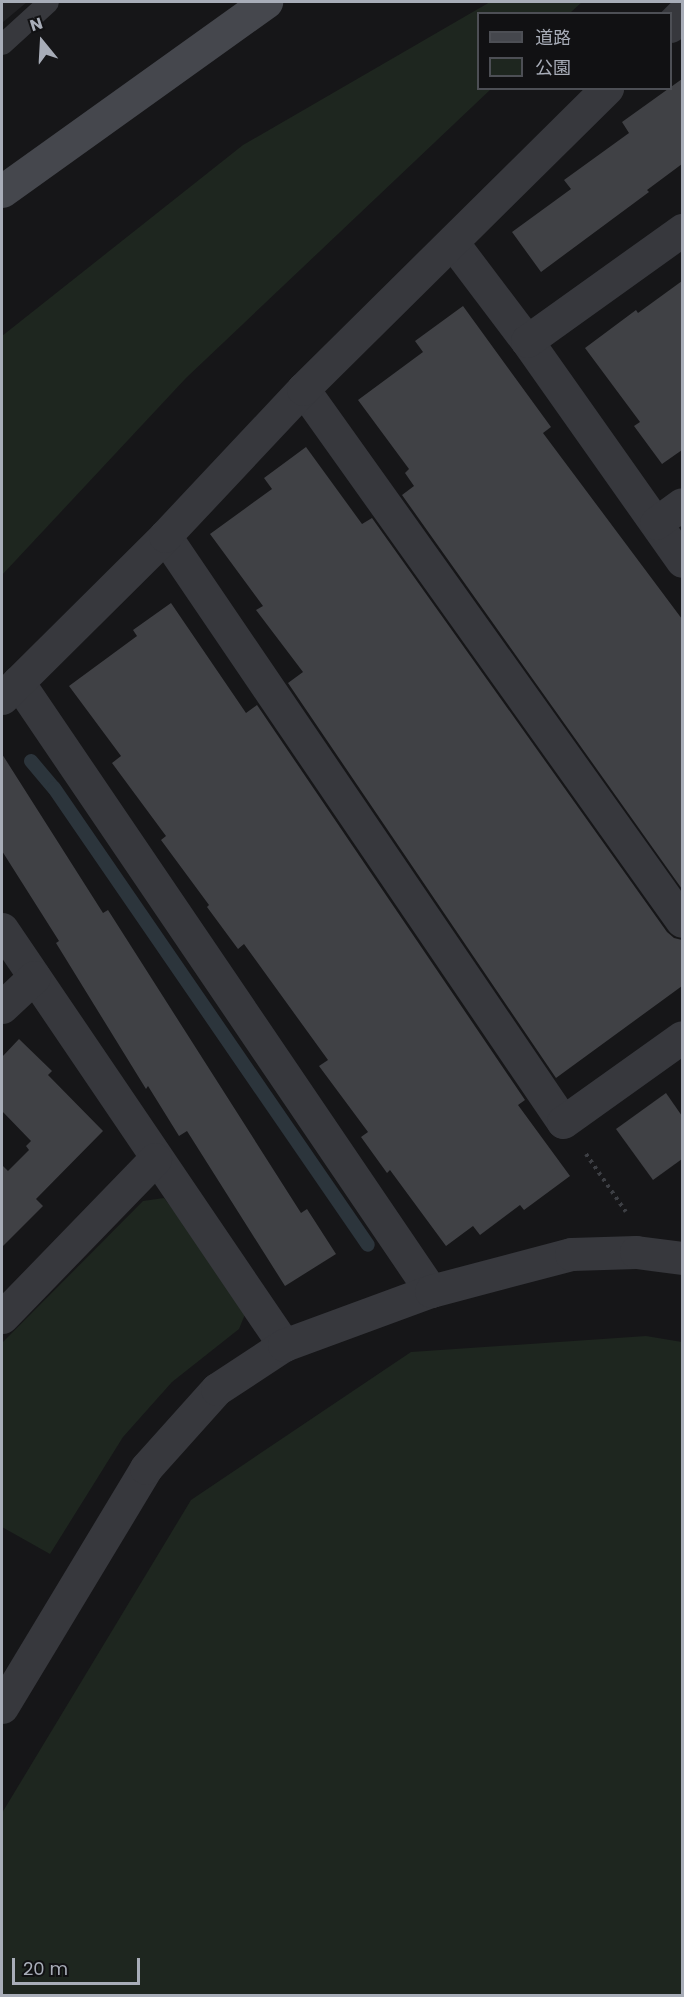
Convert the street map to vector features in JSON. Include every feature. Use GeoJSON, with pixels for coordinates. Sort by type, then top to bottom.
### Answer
{"type":"FeatureCollection","features":[{"type":"Feature","properties":{"kind":"street"},"geometry":{"type":"LineString","coordinates":[[2,190],[266,2]]}},
{"type":"Feature","properties":{"kind":"street"},"geometry":{"type":"LineString","coordinates":[[431,1291],[10,690],[165,536],[303,389],[605,90]]}},
{"type":"Feature","properties":{"kind":"street"},"geometry":{"type":"LineString","coordinates":[[527,341],[682,230]]}},
{"type":"Feature","properties":{"kind":"street"},"geometry":{"type":"LineString","coordinates":[[452,242],[527,341],[682,561]]}},
{"type":"Feature","properties":{"kind":"street"},"geometry":{"type":"LineString","coordinates":[[303,389],[682,921]]}},
{"type":"Feature","properties":{"kind":"street"},"geometry":{"type":"LineString","coordinates":[[656,523],[682,504]]}},
{"type":"Feature","properties":{"kind":"street"},"geometry":{"type":"LineString","coordinates":[[165,536],[563,1122],[682,1037]]}},
{"type":"Feature","properties":{"kind":"street"},"geometry":{"type":"LineString","coordinates":[[2,929],[155,1159],[284,1345]]}},
{"type":"Feature","properties":{"kind":"street"},"geometry":{"type":"LineString","coordinates":[[2,1007],[34,977]]}},
{"type":"Feature","properties":{"kind":"street"},"geometry":{"type":"LineString","coordinates":[[2,1317],[155,1159]]}},
{"type":"Feature","properties":{"kind":"street"},"geometry":{"type":"LineString","coordinates":[[2,1707],[146,1468],[217,1389],[284,1345],[431,1291],[571,1254],[636,1252],[682,1258]]}},
{"type":"Feature","properties":{"kind":"lane"},"geometry":{"type":"LineString","coordinates":[[2,44],[48,2]]}},
{"type":"Feature","properties":{"kind":"path"},"geometry":{"type":"LineString","coordinates":[[563,1122],[627,1214]]}},
{"type":"Feature","properties":{"kind":"shaded area"},"geometry":{"type":"Polygon","coordinates":[[[2,2],[27,2],[2,23],[2,2]]]}},
{"type":"Feature","properties":{"kind":"green space"},"geometry":{"type":"Polygon","coordinates":[[[490,2],[582,2],[571,12],[477,12],[477,90],[490,90],[186,378],[2,575],[2,336],[243,145],[490,2]]]}},
{"type":"Feature","properties":{"kind":"green space"},"geometry":{"type":"Polygon","coordinates":[[[164,1198],[248,1307],[239,1329],[172,1382],[123,1437],[50,1554],[2,1527],[2,1343],[143,1201],[164,1198]]]}},
{"type":"Feature","properties":{"kind":"green space"},"geometry":{"type":"Polygon","coordinates":[[[646,1336],[682,1342],[682,1995],[2,1995],[2,1813],[191,1500],[411,1352],[646,1336]]]}},
{"type":"Feature","properties":{"kind":"building"},"geometry":{"type":"Polygon","coordinates":[[[682,79],[682,164],[647,190],[649,192],[541,272],[512,232],[571,189],[564,180],[629,133],[622,122],[667,90],[672,90],[672,86],[682,79]]]}},
{"type":"Feature","properties":{"kind":"building"},"geometry":{"type":"Polygon","coordinates":[[[682,281],[682,450],[662,464],[634,426],[640,422],[585,348],[636,310],[638,313],[682,281]]]}},
{"type":"Feature","properties":{"kind":"building"},"geometry":{"type":"Polygon","coordinates":[[[463,306],[551,427],[543,433],[682,619],[682,889],[402,495],[414,486],[405,473],[409,469],[358,400],[423,352],[415,341],[463,306]]]}},
{"type":"Feature","properties":{"kind":"building"},"geometry":{"type":"Polygon","coordinates":[[[306,447],[362,524],[372,518],[667,932],[674,938],[682,940],[682,986],[556,1078],[288,683],[303,672],[256,610],[263,606],[210,534],[272,489],[264,478],[306,447]]]}},
{"type":"Feature","properties":{"kind":"building"},"geometry":{"type":"Polygon","coordinates":[[[171,603],[246,713],[257,705],[525,1100],[518,1105],[570,1176],[524,1210],[520,1205],[480,1235],[473,1226],[446,1246],[390,1170],[387,1173],[361,1137],[368,1132],[319,1066],[328,1060],[244,944],[238,949],[207,907],[209,905],[161,840],[166,836],[112,763],[121,756],[69,686],[137,636],[133,630],[171,603]]]}},
{"type":"Feature","properties":{"kind":"building"},"geometry":{"type":"Polygon","coordinates":[[[2,754],[103,913],[108,910],[301,1213],[307,1209],[336,1254],[285,1286],[187,1131],[179,1136],[148,1086],[146,1089],[56,943],[59,941],[2,851],[2,754]]]}},
{"type":"Feature","properties":{"kind":"building"},"geometry":{"type":"Polygon","coordinates":[[[19,1039],[52,1071],[48,1075],[103,1131],[36,1199],[43,1206],[2,1247],[2,1165],[8,1171],[29,1150],[26,1146],[31,1141],[2,1111],[2,1057],[19,1039]]]}},
{"type":"Feature","properties":{"kind":"building"},"geometry":{"type":"Polygon","coordinates":[[[666,1093],[682,1116],[682,1159],[653,1180],[616,1129],[666,1093]]]}},
{"type":"Feature","properties":{"kind":"waterway"},"geometry":{"type":"LineString","coordinates":[[31,761],[54,788],[368,1245]]}}]}
